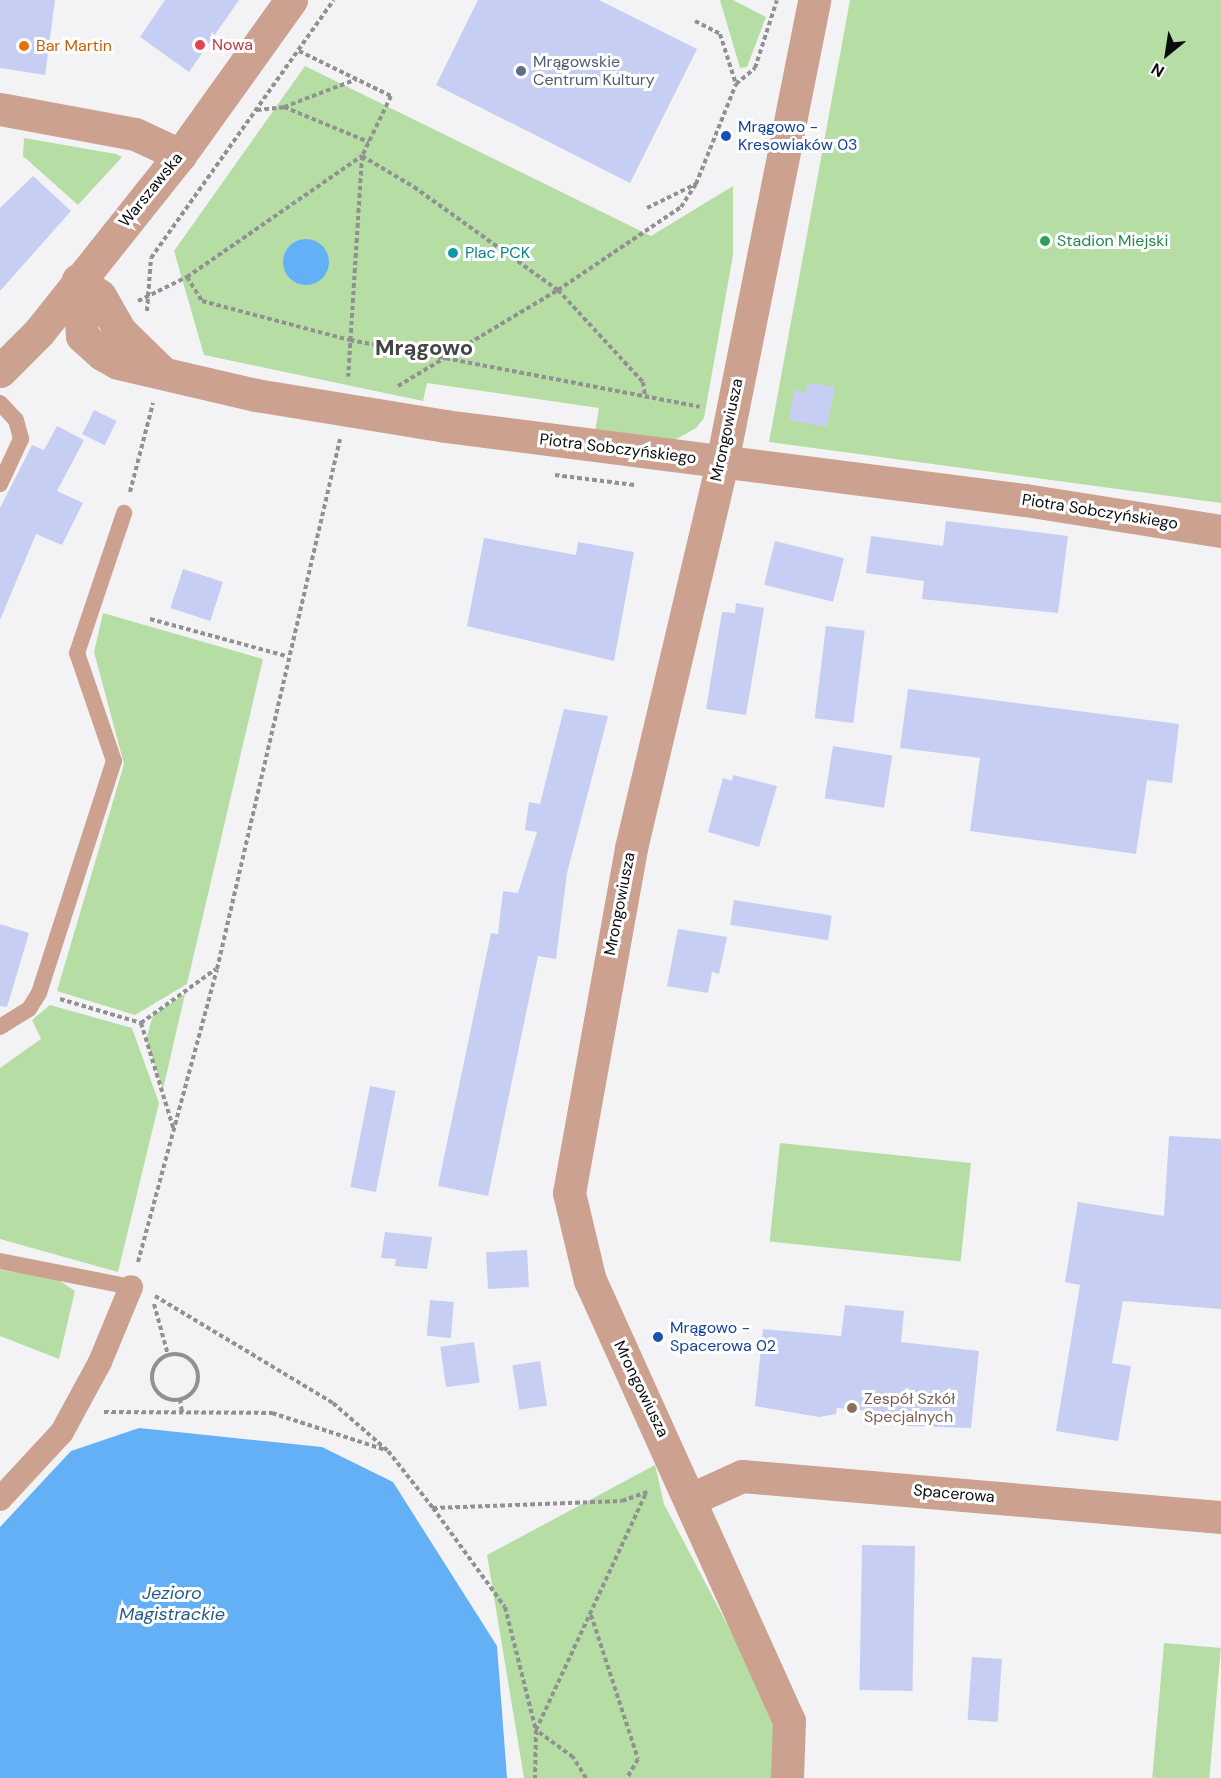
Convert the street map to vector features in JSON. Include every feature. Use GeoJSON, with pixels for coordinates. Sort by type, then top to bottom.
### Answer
{"type":"FeatureCollection","features":[{"type":"Feature","properties":{"kind":"street","name":"Warszawska"},"geometry":{"type":"LineString","coordinates":[[0,371],[180,155],[291,0]]}},
{"type":"Feature","properties":{"kind":"street","name":"Mrongowiusza"},"geometry":{"type":"LineString","coordinates":[[787,1778],[789,1721],[691,1499],[590,1281],[570,1193],[634,837],[722,462],[814,0]]}},
{"type":"Feature","properties":{"kind":"street"},"geometry":{"type":"LineString","coordinates":[[0,110],[135,135],[180,155]]}},
{"type":"Feature","properties":{"kind":"street","name":"Piotra Sobczyńskiego"},"geometry":{"type":"LineString","coordinates":[[78,280],[82,336],[118,363],[158,382],[256,395],[389,417],[1221,531]]}},
{"type":"Feature","properties":{"kind":"street"},"geometry":{"type":"LineString","coordinates":[[0,1499],[62,1432],[100,1362],[131,1287]]}},
{"type":"Feature","properties":{"kind":"street","name":"Spacerowa"},"geometry":{"type":"LineString","coordinates":[[691,1499],[742,1476],[1221,1517]]}},
{"type":"Feature","properties":{"kind":"lane"},"geometry":{"type":"LineString","coordinates":[[0,403],[16,420],[21,439],[0,484]]}},
{"type":"Feature","properties":{"kind":"lane"},"geometry":{"type":"LineString","coordinates":[[0,1027],[28,1009],[39,993],[114,760],[77,653],[78,637],[124,513]]}},
{"type":"Feature","properties":{"kind":"lane"},"geometry":{"type":"LineString","coordinates":[[0,1261],[131,1287]]}},
{"type":"Feature","properties":{"kind":"path"},"geometry":{"type":"LineString","coordinates":[[145,298],[151,258],[334,0]]}},
{"type":"Feature","properties":{"kind":"path"},"geometry":{"type":"LineString","coordinates":[[393,389],[558,290],[681,207],[696,184],[736,84],[755,68],[777,0]]}},
{"type":"Feature","properties":{"kind":"path"},"geometry":{"type":"LineString","coordinates":[[695,21],[720,34],[736,84]]}},
{"type":"Feature","properties":{"kind":"path"},"geometry":{"type":"LineString","coordinates":[[299,51],[392,96],[362,156],[347,385]]}},
{"type":"Feature","properties":{"kind":"path"},"geometry":{"type":"LineString","coordinates":[[257,111],[284,106],[357,79]]}},
{"type":"Feature","properties":{"kind":"path"},"geometry":{"type":"LineString","coordinates":[[284,106],[369,142]]}},
{"type":"Feature","properties":{"kind":"path"},"geometry":{"type":"LineString","coordinates":[[134,303],[187,277],[362,156]]}},
{"type":"Feature","properties":{"kind":"path"},"geometry":{"type":"LineString","coordinates":[[362,156],[414,187],[558,290],[643,381],[645,396]]}},
{"type":"Feature","properties":{"kind":"path"},"geometry":{"type":"LineString","coordinates":[[647,208],[696,184]]}},
{"type":"Feature","properties":{"kind":"path"},"geometry":{"type":"LineString","coordinates":[[187,277],[202,301],[350,340],[707,409],[709,399]]}},
{"type":"Feature","properties":{"kind":"path"},"geometry":{"type":"LineString","coordinates":[[348,377],[359,380]]}},
{"type":"Feature","properties":{"kind":"path"},"geometry":{"type":"LineString","coordinates":[[124,513],[158,382]]}},
{"type":"Feature","properties":{"kind":"path"},"geometry":{"type":"LineString","coordinates":[[131,1287],[217,969],[286,656],[338,451]]}},
{"type":"Feature","properties":{"kind":"path"},"geometry":{"type":"LineString","coordinates":[[150,619],[286,656]]}},
{"type":"Feature","properties":{"kind":"path"},"geometry":{"type":"LineString","coordinates":[[141,1023],[217,969]]}},
{"type":"Feature","properties":{"kind":"path"},"geometry":{"type":"LineString","coordinates":[[39,993],[141,1023]]}},
{"type":"Feature","properties":{"kind":"path"},"geometry":{"type":"LineString","coordinates":[[141,1023],[174,1132]]}},
{"type":"Feature","properties":{"kind":"path"},"geometry":{"type":"LineString","coordinates":[[168,1355],[152,1295],[333,1403],[388,1451],[433,1508],[505,1607],[536,1730],[535,1778]]}},
{"type":"Feature","properties":{"kind":"path"},"geometry":{"type":"LineString","coordinates":[[168,1355],[183,1355],[198,1371],[197,1386],[180,1399],[165,1397],[154,1386],[153,1371],[168,1355]]}},
{"type":"Feature","properties":{"kind":"path"},"geometry":{"type":"LineString","coordinates":[[180,1399],[182,1413]]}},
{"type":"Feature","properties":{"kind":"path"},"geometry":{"type":"LineString","coordinates":[[62,1432],[92,1412],[272,1413],[388,1451]]}},
{"type":"Feature","properties":{"kind":"path"},"geometry":{"type":"LineString","coordinates":[[433,1508],[622,1501],[646,1493],[536,1730]]}},
{"type":"Feature","properties":{"kind":"path"},"geometry":{"type":"LineString","coordinates":[[591,1614],[638,1758],[627,1778]]}},
{"type":"Feature","properties":{"kind":"path"},"geometry":{"type":"LineString","coordinates":[[536,1730],[573,1757],[586,1778]]}},
{"type":"Feature","properties":{"kind":"green space"},"geometry":{"type":"Polygon","coordinates":[[[720,0],[733,0],[766,17],[747,67],[740,68],[720,0]]]}},
{"type":"Feature","properties":{"kind":"green space"},"geometry":{"type":"Polygon","coordinates":[[[850,0],[1221,0],[1221,503],[769,442],[850,0]]]}},
{"type":"Feature","properties":{"kind":"green space","name":"Plac PCK"},"geometry":{"type":"Polygon","coordinates":[[[305,66],[651,236],[733,186],[733,255],[704,418],[696,428],[673,441],[595,431],[599,408],[427,383],[423,401],[204,355],[174,251],[305,66]]]}},
{"type":"Feature","properties":{"kind":"green space"},"geometry":{"type":"Polygon","coordinates":[[[24,138],[116,154],[122,157],[78,205],[23,156],[24,138]]]}},
{"type":"Feature","properties":{"kind":"green space"},"geometry":{"type":"Polygon","coordinates":[[[103,613],[263,659],[187,984],[135,1015],[57,991],[124,764],[94,652],[103,613]]]}},
{"type":"Feature","properties":{"kind":"green space"},"geometry":{"type":"Polygon","coordinates":[[[185,994],[163,1089],[146,1040],[153,1015],[185,994]]]}},
{"type":"Feature","properties":{"kind":"green space"},"geometry":{"type":"Polygon","coordinates":[[[50,1005],[132,1028],[159,1103],[118,1272],[0,1239],[0,1068],[41,1039],[32,1020],[50,1005]]]}},
{"type":"Feature","properties":{"kind":"green space"},"geometry":{"type":"Polygon","coordinates":[[[780,1143],[971,1163],[961,1262],[770,1241],[780,1143]]]}},
{"type":"Feature","properties":{"kind":"green space"},"geometry":{"type":"Polygon","coordinates":[[[0,1270],[54,1277],[75,1291],[59,1359],[0,1336],[0,1270]]]}},
{"type":"Feature","properties":{"kind":"green space"},"geometry":{"type":"Polygon","coordinates":[[[655,1465],[664,1504],[779,1723],[774,1778],[524,1778],[487,1555],[655,1465]]]}},
{"type":"Feature","properties":{"kind":"green space"},"geometry":{"type":"Polygon","coordinates":[[[1164,1643],[1221,1648],[1209,1778],[1152,1777],[1164,1643]]]}},
{"type":"Feature","properties":{"kind":"water"},"geometry":{"type":"Polygon","coordinates":[[[306,239],[322,246],[329,262],[322,278],[306,285],[290,278],[283,262],[290,246],[306,239]]]}},
{"type":"Feature","properties":{"kind":"water","name":"Jezioro Magistrackie"},"geometry":{"type":"Polygon","coordinates":[[[139,1428],[322,1447],[393,1482],[497,1646],[507,1778],[0,1778],[0,1527],[71,1451],[139,1428]]]}},
{"type":"Feature","properties":{"kind":"building","name":"Bar Martin"},"geometry":{"type":"Polygon","coordinates":[[[0,0],[55,0],[45,75],[0,68],[0,0]]]}},
{"type":"Feature","properties":{"kind":"building"},"geometry":{"type":"Polygon","coordinates":[[[165,0],[239,0],[189,72],[140,37],[165,0]]]}},
{"type":"Feature","properties":{"kind":"building"},"geometry":{"type":"Polygon","coordinates":[[[478,0],[599,0],[697,49],[630,183],[436,85],[478,0]]]}},
{"type":"Feature","properties":{"kind":"building"},"geometry":{"type":"Polygon","coordinates":[[[33,176],[71,211],[0,291],[0,208],[33,176]]]}},
{"type":"Feature","properties":{"kind":"building"},"geometry":{"type":"Polygon","coordinates":[[[807,383],[835,387],[827,427],[789,420],[794,390],[806,393],[807,383]]]}},
{"type":"Feature","properties":{"kind":"building"},"geometry":{"type":"Polygon","coordinates":[[[94,410],[116,421],[105,445],[82,434],[94,410]]]}},
{"type":"Feature","properties":{"kind":"building"},"geometry":{"type":"Polygon","coordinates":[[[57,426],[84,440],[57,491],[83,503],[62,545],[36,534],[0,620],[0,508],[32,445],[44,450],[57,426]]]}},
{"type":"Feature","properties":{"kind":"building"},"geometry":{"type":"Polygon","coordinates":[[[946,521],[1068,536],[1058,613],[922,599],[924,581],[866,573],[871,536],[943,546],[946,521]]]}},
{"type":"Feature","properties":{"kind":"building"},"geometry":{"type":"Polygon","coordinates":[[[484,538],[576,555],[578,542],[634,552],[614,661],[467,626],[484,538]]]}},
{"type":"Feature","properties":{"kind":"building"},"geometry":{"type":"Polygon","coordinates":[[[775,541],[844,558],[833,602],[764,585],[775,541]]]}},
{"type":"Feature","properties":{"kind":"building"},"geometry":{"type":"Polygon","coordinates":[[[183,569],[223,582],[210,621],[170,608],[183,569]]]}},
{"type":"Feature","properties":{"kind":"building"},"geometry":{"type":"Polygon","coordinates":[[[736,603],[764,608],[746,715],[706,709],[722,612],[735,613],[736,603]]]}},
{"type":"Feature","properties":{"kind":"building"},"geometry":{"type":"Polygon","coordinates":[[[826,626],[865,631],[853,723],[815,718],[826,626]]]}},
{"type":"Feature","properties":{"kind":"building"},"geometry":{"type":"Polygon","coordinates":[[[908,689],[1179,724],[1172,783],[1147,780],[1136,854],[970,831],[980,758],[900,748],[908,689]]]}},
{"type":"Feature","properties":{"kind":"building"},"geometry":{"type":"Polygon","coordinates":[[[564,709],[608,716],[567,873],[556,959],[538,956],[488,1196],[438,1186],[491,933],[498,934],[503,891],[518,893],[537,832],[525,830],[529,802],[540,804],[564,709]]]}},
{"type":"Feature","properties":{"kind":"building"},"geometry":{"type":"Polygon","coordinates":[[[833,746],[892,755],[884,808],[825,798],[833,746]]]}},
{"type":"Feature","properties":{"kind":"building"},"geometry":{"type":"Polygon","coordinates":[[[733,775],[777,786],[759,847],[708,832],[723,778],[732,781],[733,775]]]}},
{"type":"Feature","properties":{"kind":"building"},"geometry":{"type":"Polygon","coordinates":[[[734,900],[832,915],[828,940],[730,925],[734,900]]]}},
{"type":"Feature","properties":{"kind":"building"},"geometry":{"type":"Polygon","coordinates":[[[0,924],[29,933],[7,1007],[0,1006],[0,924]]]}},
{"type":"Feature","properties":{"kind":"building"},"geometry":{"type":"Polygon","coordinates":[[[678,929],[727,937],[719,974],[712,972],[708,993],[667,986],[678,929]]]}},
{"type":"Feature","properties":{"kind":"building"},"geometry":{"type":"Polygon","coordinates":[[[370,1086],[396,1091],[376,1192],[350,1187],[370,1086]]]}},
{"type":"Feature","properties":{"kind":"building"},"geometry":{"type":"Polygon","coordinates":[[[1169,1136],[1221,1139],[1221,1309],[1123,1301],[1112,1363],[1131,1366],[1118,1441],[1056,1431],[1080,1285],[1065,1282],[1078,1202],[1164,1216],[1169,1136]]]}},
{"type":"Feature","properties":{"kind":"building"},"geometry":{"type":"Polygon","coordinates":[[[385,1232],[432,1237],[427,1269],[395,1266],[396,1259],[381,1258],[385,1232]]]}},
{"type":"Feature","properties":{"kind":"building"},"geometry":{"type":"Polygon","coordinates":[[[527,1250],[529,1287],[488,1289],[486,1252],[527,1250]]]}},
{"type":"Feature","properties":{"kind":"building"},"geometry":{"type":"Polygon","coordinates":[[[430,1300],[454,1302],[451,1338],[427,1336],[430,1300]]]}},
{"type":"Feature","properties":{"kind":"building"},"geometry":{"type":"Polygon","coordinates":[[[845,1305],[904,1311],[901,1342],[979,1351],[971,1428],[906,1426],[890,1420],[890,1413],[837,1408],[836,1414],[819,1417],[755,1406],[763,1329],[841,1336],[845,1305]]]}},
{"type":"Feature","properties":{"kind":"building"},"geometry":{"type":"Polygon","coordinates":[[[474,1342],[480,1383],[446,1387],[440,1347],[474,1342]]]}},
{"type":"Feature","properties":{"kind":"building"},"geometry":{"type":"Polygon","coordinates":[[[540,1361],[547,1405],[519,1410],[512,1365],[540,1361]]]}},
{"type":"Feature","properties":{"kind":"building"},"geometry":{"type":"Polygon","coordinates":[[[862,1545],[915,1546],[912,1691],[859,1690],[862,1545]]]}},
{"type":"Feature","properties":{"kind":"building"},"geometry":{"type":"Polygon","coordinates":[[[972,1657],[1002,1659],[998,1722],[968,1720],[972,1657]]]}},
{"type":"Feature","properties":{"kind":"place","name":"Nowa"},"geometry":{"type":"Point","coordinates":[200,45]}},
{"type":"Feature","properties":{"kind":"place","name":"Bar Martin"},"geometry":{"type":"Point","coordinates":[24,46]}},
{"type":"Feature","properties":{"kind":"place","name":"Mrągowskie Centrum Kultury"},"geometry":{"type":"Point","coordinates":[521,71]}},
{"type":"Feature","properties":{"kind":"place","name":"Mrągowo - Kresowiaków 03"},"geometry":{"type":"Point","coordinates":[726,136]}},
{"type":"Feature","properties":{"kind":"place","name":"Stadion Miejski"},"geometry":{"type":"Point","coordinates":[1045,241]}},
{"type":"Feature","properties":{"kind":"place","name":"Plac PCK"},"geometry":{"type":"Point","coordinates":[453,253]}},
{"type":"Feature","properties":{"kind":"place","name":"Mrągowo - Spacerowa 02"},"geometry":{"type":"Point","coordinates":[658,1337]}},
{"type":"Feature","properties":{"kind":"place","name":"Zespół Szkół Specjalnych"},"geometry":{"type":"Point","coordinates":[852,1408]}},
{"type":"Feature","properties":{"kind":"district","name":"Mrągowo"},"geometry":{"type":"Point","coordinates":[424,348]}}]}
